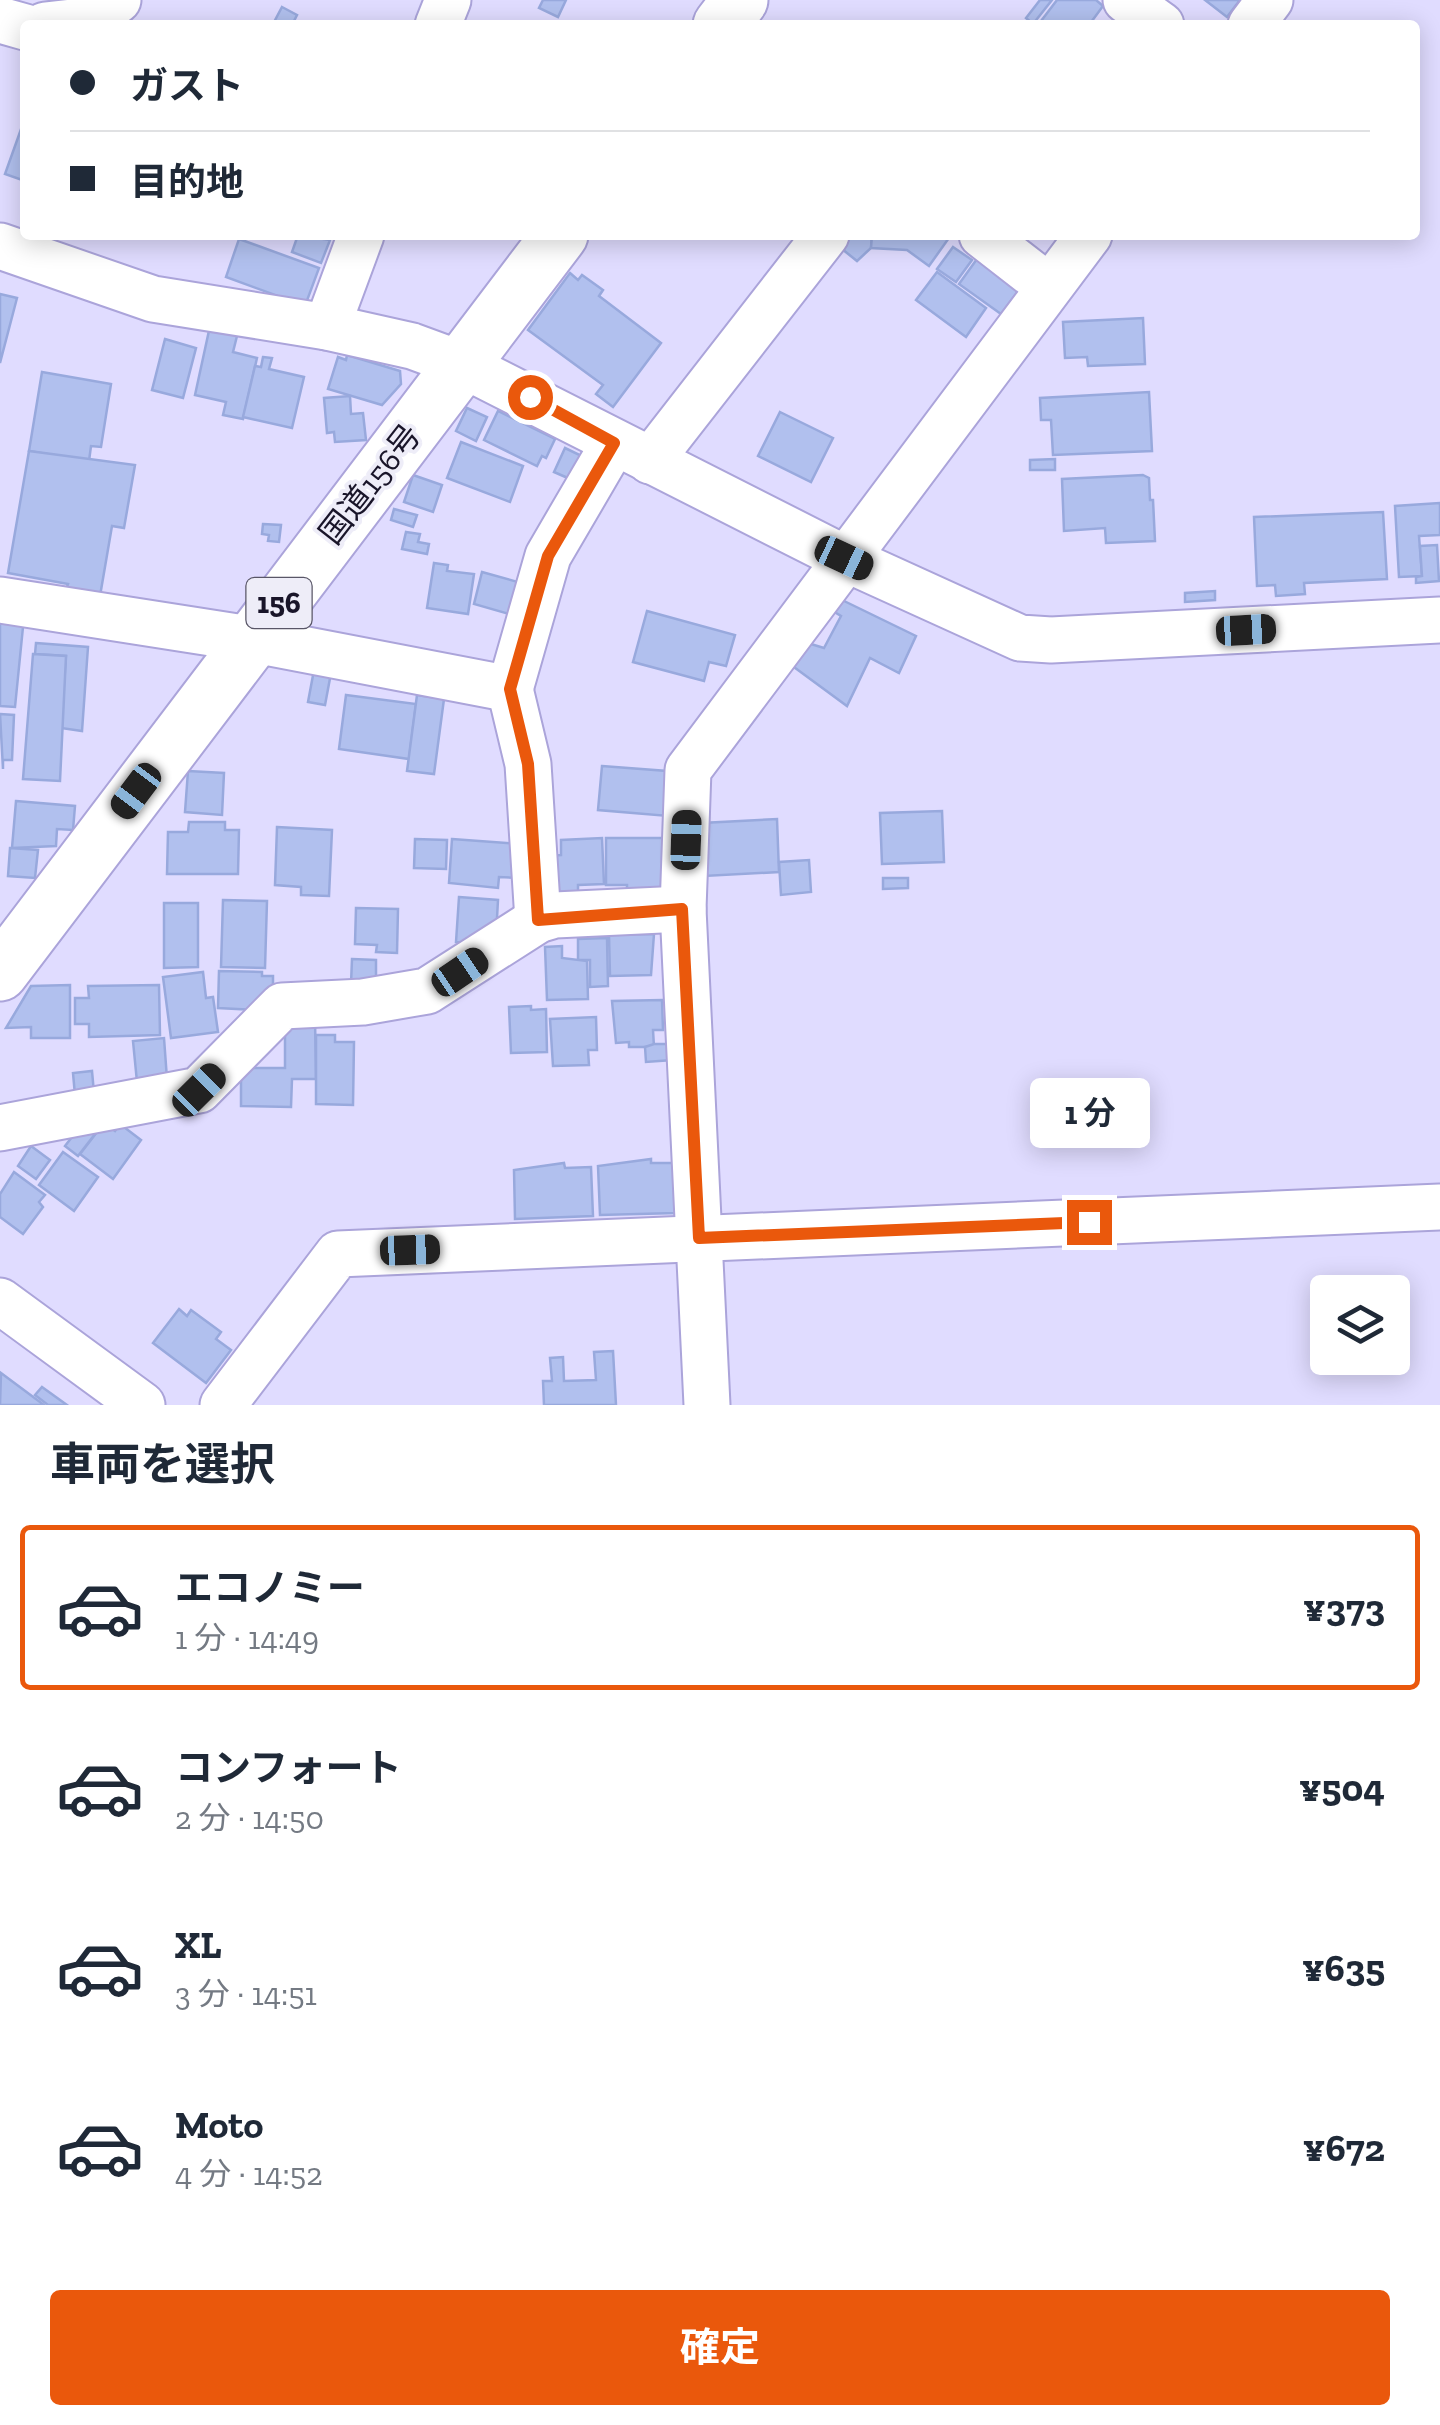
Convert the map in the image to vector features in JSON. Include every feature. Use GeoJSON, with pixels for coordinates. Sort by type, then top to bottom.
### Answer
{"type":"FeatureCollection","features":[{"type":"Feature","properties":{"kind":"highway","name":"国道156号"},"geometry":{"type":"LineString","coordinates":[[0,973],[556,240]]}},
{"type":"Feature","properties":{"kind":"street"},"geometry":{"type":"LineString","coordinates":[[92,20],[118,0]]}},
{"type":"Feature","properties":{"kind":"street"},"geometry":{"type":"LineString","coordinates":[[1126,0],[1154,20]]}},
{"type":"Feature","properties":{"kind":"street"},"geometry":{"type":"LineString","coordinates":[[1254,20],[1270,0]]}},
{"type":"Feature","properties":{"kind":"street"},"geometry":{"type":"LineString","coordinates":[[327,328],[358,240]]}},
{"type":"Feature","properties":{"kind":"street"},"geometry":{"type":"LineString","coordinates":[[538,920],[528,764],[510,689],[548,556],[632,452],[822,240]]}},
{"type":"Feature","properties":{"kind":"street"},"geometry":{"type":"LineString","coordinates":[[988,240],[1049,287]]}},
{"type":"Feature","properties":{"kind":"street"},"geometry":{"type":"LineString","coordinates":[[706,1405],[682,909],[688,770],[1085,240]]}},
{"type":"Feature","properties":{"kind":"street"},"geometry":{"type":"LineString","coordinates":[[0,246],[153,299],[327,328],[412,346],[461,364],[844,558],[1020,638],[1052,640],[1440,620]]}},
{"type":"Feature","properties":{"kind":"street"},"geometry":{"type":"LineString","coordinates":[[0,600],[250,639],[510,689]]}},
{"type":"Feature","properties":{"kind":"street"},"geometry":{"type":"LineString","coordinates":[[0,1128],[199,1090],[282,1006],[363,1002],[427,991],[538,920],[682,909]]}},
{"type":"Feature","properties":{"kind":"street"},"geometry":{"type":"LineString","coordinates":[[222,1405],[338,1254],[1440,1207]]}},
{"type":"Feature","properties":{"kind":"street"},"geometry":{"type":"LineString","coordinates":[[0,1301],[142,1405]]}},
{"type":"Feature","properties":{"kind":"building"},"geometry":{"type":"Polygon","coordinates":[[[543,0],[566,0],[558,17],[539,8],[543,0]]]}},
{"type":"Feature","properties":{"kind":"building"},"geometry":{"type":"Polygon","coordinates":[[[1040,0],[1052,0],[1036,20],[1026,18],[1040,0]]]}},
{"type":"Feature","properties":{"kind":"building"},"geometry":{"type":"Polygon","coordinates":[[[1057,0],[1096,0],[1103,6],[1093,20],[1042,20],[1057,0]]]}},
{"type":"Feature","properties":{"kind":"building"},"geometry":{"type":"Polygon","coordinates":[[[1205,0],[1240,0],[1227,17],[1205,0]]]}},
{"type":"Feature","properties":{"kind":"building"},"geometry":{"type":"Polygon","coordinates":[[[282,7],[297,15],[294,20],[275,20],[282,7]]]}},
{"type":"Feature","properties":{"kind":"building"},"geometry":{"type":"Polygon","coordinates":[[[20,132],[20,179],[5,174],[20,132]]]}},
{"type":"Feature","properties":{"kind":"building"},"geometry":{"type":"Polygon","coordinates":[[[239,240],[319,268],[305,306],[226,277],[239,240]]]}},
{"type":"Feature","properties":{"kind":"building"},"geometry":{"type":"Polygon","coordinates":[[[296,240],[330,240],[321,263],[292,252],[296,240]]]}},
{"type":"Feature","properties":{"kind":"building"},"geometry":{"type":"Polygon","coordinates":[[[841,240],[872,240],[871,248],[857,261],[837,245],[841,240]]]}},
{"type":"Feature","properties":{"kind":"building"},"geometry":{"type":"Polygon","coordinates":[[[872,240],[947,240],[929,266],[907,250],[871,248],[872,240]]]}},
{"type":"Feature","properties":{"kind":"building"},"geometry":{"type":"Polygon","coordinates":[[[953,247],[972,260],[956,282],[937,269],[953,247]]]}},
{"type":"Feature","properties":{"kind":"building"},"geometry":{"type":"Polygon","coordinates":[[[982,252],[1025,282],[1001,314],[959,284],[982,252]]]}},
{"type":"Feature","properties":{"kind":"building"},"geometry":{"type":"Polygon","coordinates":[[[937,272],[986,308],[966,337],[916,300],[937,272]]]}},
{"type":"Feature","properties":{"kind":"building"},"geometry":{"type":"Polygon","coordinates":[[[570,273],[578,280],[582,275],[603,290],[599,296],[661,343],[613,407],[596,394],[603,385],[528,330],[570,273]]]}},
{"type":"Feature","properties":{"kind":"building"},"geometry":{"type":"Polygon","coordinates":[[[0,294],[17,298],[0,363],[0,294]]]}},
{"type":"Feature","properties":{"kind":"building"},"geometry":{"type":"Polygon","coordinates":[[[1143,318],[1145,364],[1088,366],[1087,357],[1065,358],[1063,322],[1143,318]]]}},
{"type":"Feature","properties":{"kind":"building"},"geometry":{"type":"Polygon","coordinates":[[[210,326],[238,332],[233,352],[257,358],[243,419],[223,415],[226,402],[195,395],[210,326]]]}},
{"type":"Feature","properties":{"kind":"building"},"geometry":{"type":"Polygon","coordinates":[[[165,339],[196,348],[183,398],[152,390],[165,339]]]}},
{"type":"Feature","properties":{"kind":"building"},"geometry":{"type":"Polygon","coordinates":[[[347,355],[400,371],[401,384],[382,405],[328,389],[338,357],[346,360],[347,355]]]}},
{"type":"Feature","properties":{"kind":"building"},"geometry":{"type":"Polygon","coordinates":[[[263,357],[272,358],[269,369],[304,377],[292,428],[243,417],[255,366],[261,367],[263,357]]]}},
{"type":"Feature","properties":{"kind":"building"},"geometry":{"type":"Polygon","coordinates":[[[42,372],[111,384],[101,447],[91,446],[89,461],[29,451],[42,372]]]}},
{"type":"Feature","properties":{"kind":"building"},"geometry":{"type":"Polygon","coordinates":[[[1149,392],[1152,451],[1053,455],[1051,420],[1041,420],[1040,398],[1149,392]]]}},
{"type":"Feature","properties":{"kind":"building"},"geometry":{"type":"Polygon","coordinates":[[[350,396],[351,414],[363,413],[366,440],[335,442],[334,432],[327,433],[324,398],[350,396]]]}},
{"type":"Feature","properties":{"kind":"building"},"geometry":{"type":"Polygon","coordinates":[[[467,408],[487,417],[476,441],[456,431],[467,408]]]}},
{"type":"Feature","properties":{"kind":"building"},"geometry":{"type":"Polygon","coordinates":[[[498,411],[555,439],[546,458],[542,456],[537,466],[484,440],[498,411]]]}},
{"type":"Feature","properties":{"kind":"building"},"geometry":{"type":"Polygon","coordinates":[[[780,412],[833,438],[811,482],[758,456],[780,412]]]}},
{"type":"Feature","properties":{"kind":"building"},"geometry":{"type":"Polygon","coordinates":[[[461,442],[523,466],[510,502],[447,478],[461,442]]]}},
{"type":"Feature","properties":{"kind":"building"},"geometry":{"type":"Polygon","coordinates":[[[565,448],[588,459],[577,482],[554,472],[565,448]]]}},
{"type":"Feature","properties":{"kind":"building"},"geometry":{"type":"Polygon","coordinates":[[[29,451],[135,465],[124,528],[112,526],[100,596],[66,590],[68,584],[8,573],[29,451]]]}},
{"type":"Feature","properties":{"kind":"building"},"geometry":{"type":"Polygon","coordinates":[[[1055,459],[1055,470],[1030,470],[1030,460],[1055,459]]]}},
{"type":"Feature","properties":{"kind":"building"},"geometry":{"type":"Polygon","coordinates":[[[413,475],[442,485],[433,512],[404,502],[413,475]]]}},
{"type":"Feature","properties":{"kind":"building"},"geometry":{"type":"Polygon","coordinates":[[[1143,475],[1149,478],[1153,500],[1155,541],[1106,543],[1105,528],[1064,531],[1062,479],[1143,475]]]}},
{"type":"Feature","properties":{"kind":"building"},"geometry":{"type":"Polygon","coordinates":[[[1440,503],[1440,535],[1419,536],[1422,576],[1399,577],[1395,506],[1440,503]]]}},
{"type":"Feature","properties":{"kind":"building"},"geometry":{"type":"Polygon","coordinates":[[[394,509],[417,515],[413,527],[391,520],[394,509]]]}},
{"type":"Feature","properties":{"kind":"building"},"geometry":{"type":"Polygon","coordinates":[[[1383,512],[1387,579],[1304,583],[1305,594],[1276,596],[1275,585],[1257,586],[1254,517],[1383,512]]]}},
{"type":"Feature","properties":{"kind":"building"},"geometry":{"type":"Polygon","coordinates":[[[263,524],[281,525],[279,542],[268,541],[269,535],[262,534],[263,524]]]}},
{"type":"Feature","properties":{"kind":"building"},"geometry":{"type":"Polygon","coordinates":[[[406,532],[420,534],[418,542],[429,544],[427,554],[402,549],[406,532]]]}},
{"type":"Feature","properties":{"kind":"building"},"geometry":{"type":"Polygon","coordinates":[[[1437,545],[1439,581],[1416,583],[1416,577],[1422,576],[1420,546],[1437,545]]]}},
{"type":"Feature","properties":{"kind":"building"},"geometry":{"type":"Polygon","coordinates":[[[434,563],[448,565],[447,571],[474,574],[468,614],[427,608],[434,563]]]}},
{"type":"Feature","properties":{"kind":"building"},"geometry":{"type":"Polygon","coordinates":[[[482,572],[525,584],[516,616],[474,604],[482,572]]]}},
{"type":"Feature","properties":{"kind":"building"},"geometry":{"type":"Polygon","coordinates":[[[1215,591],[1215,600],[1185,602],[1185,593],[1215,591]]]}},
{"type":"Feature","properties":{"kind":"building"},"geometry":{"type":"Polygon","coordinates":[[[840,599],[916,636],[899,673],[870,658],[847,706],[787,662],[801,641],[824,648],[841,616],[833,611],[840,599]]]}},
{"type":"Feature","properties":{"kind":"building"},"geometry":{"type":"Polygon","coordinates":[[[647,611],[735,635],[726,666],[709,662],[704,681],[633,662],[647,611]]]}},
{"type":"Feature","properties":{"kind":"building"},"geometry":{"type":"Polygon","coordinates":[[[0,615],[24,617],[15,707],[0,706],[0,615]]]}},
{"type":"Feature","properties":{"kind":"building"},"geometry":{"type":"Polygon","coordinates":[[[36,643],[88,647],[82,731],[61,728],[66,656],[35,654],[36,643]]]}},
{"type":"Feature","properties":{"kind":"building"},"geometry":{"type":"Polygon","coordinates":[[[33,654],[66,656],[60,781],[23,779],[33,654]]]}},
{"type":"Feature","properties":{"kind":"building"},"geometry":{"type":"Polygon","coordinates":[[[314,670],[331,673],[325,705],[308,702],[314,670]]]}},
{"type":"Feature","properties":{"kind":"building"},"geometry":{"type":"Polygon","coordinates":[[[346,695],[416,704],[409,759],[339,749],[346,695]]]}},
{"type":"Feature","properties":{"kind":"building"},"geometry":{"type":"Polygon","coordinates":[[[417,695],[444,699],[434,774],[407,771],[417,695]]]}},
{"type":"Feature","properties":{"kind":"building"},"geometry":{"type":"Polygon","coordinates":[[[0,714],[14,715],[12,760],[3,760],[3,769],[0,714]]]}},
{"type":"Feature","properties":{"kind":"building"},"geometry":{"type":"Polygon","coordinates":[[[602,766],[667,771],[668,816],[598,810],[602,766]]]}},
{"type":"Feature","properties":{"kind":"building"},"geometry":{"type":"Polygon","coordinates":[[[188,771],[224,773],[222,815],[185,812],[188,771]]]}},
{"type":"Feature","properties":{"kind":"building"},"geometry":{"type":"Polygon","coordinates":[[[16,801],[75,806],[73,830],[57,829],[56,846],[12,848],[16,801]]]}},
{"type":"Feature","properties":{"kind":"building"},"geometry":{"type":"Polygon","coordinates":[[[942,811],[944,862],[882,864],[880,813],[942,811]]]}},
{"type":"Feature","properties":{"kind":"building"},"geometry":{"type":"Polygon","coordinates":[[[777,819],[779,872],[704,876],[702,823],[777,819]]]}},
{"type":"Feature","properties":{"kind":"building"},"geometry":{"type":"Polygon","coordinates":[[[189,822],[225,822],[225,830],[239,830],[238,874],[167,874],[168,832],[188,832],[189,822]]]}},
{"type":"Feature","properties":{"kind":"building"},"geometry":{"type":"Polygon","coordinates":[[[277,827],[332,830],[329,896],[301,895],[301,887],[275,885],[277,827]]]}},
{"type":"Feature","properties":{"kind":"building"},"geometry":{"type":"Polygon","coordinates":[[[602,838],[604,884],[578,885],[578,896],[546,897],[544,856],[561,855],[561,840],[602,838]]]}},
{"type":"Feature","properties":{"kind":"building"},"geometry":{"type":"Polygon","coordinates":[[[606,838],[667,838],[667,890],[627,890],[627,885],[606,885],[606,838]]]}},
{"type":"Feature","properties":{"kind":"building"},"geometry":{"type":"Polygon","coordinates":[[[415,839],[447,840],[446,869],[414,868],[415,839]]]}},
{"type":"Feature","properties":{"kind":"building"},"geometry":{"type":"Polygon","coordinates":[[[452,839],[521,844],[519,878],[499,877],[498,888],[449,883],[452,839]]]}},
{"type":"Feature","properties":{"kind":"building"},"geometry":{"type":"Polygon","coordinates":[[[10,848],[38,850],[35,878],[8,876],[10,848]]]}},
{"type":"Feature","properties":{"kind":"building"},"geometry":{"type":"Polygon","coordinates":[[[809,860],[811,892],[781,895],[779,862],[809,860]]]}},
{"type":"Feature","properties":{"kind":"building"},"geometry":{"type":"Polygon","coordinates":[[[883,878],[908,878],[908,888],[883,889],[883,878]]]}},
{"type":"Feature","properties":{"kind":"building"},"geometry":{"type":"Polygon","coordinates":[[[459,897],[498,900],[496,936],[481,943],[456,942],[459,897]]]}},
{"type":"Feature","properties":{"kind":"building"},"geometry":{"type":"Polygon","coordinates":[[[223,900],[267,901],[265,968],[221,967],[223,900]]]}},
{"type":"Feature","properties":{"kind":"building"},"geometry":{"type":"Polygon","coordinates":[[[164,903],[198,903],[198,967],[164,968],[164,903]]]}},
{"type":"Feature","properties":{"kind":"building"},"geometry":{"type":"Polygon","coordinates":[[[356,908],[398,909],[397,953],[376,952],[377,945],[355,944],[356,908]]]}},
{"type":"Feature","properties":{"kind":"building"},"geometry":{"type":"Polygon","coordinates":[[[654,934],[651,975],[610,976],[609,935],[654,934]]]}},
{"type":"Feature","properties":{"kind":"building"},"geometry":{"type":"Polygon","coordinates":[[[607,938],[608,986],[590,987],[590,960],[578,960],[578,939],[607,938]]]}},
{"type":"Feature","properties":{"kind":"building"},"geometry":{"type":"Polygon","coordinates":[[[562,946],[562,958],[587,961],[588,999],[547,1000],[545,947],[562,946]]]}},
{"type":"Feature","properties":{"kind":"building"},"geometry":{"type":"Polygon","coordinates":[[[352,959],[376,960],[376,984],[351,984],[352,959]]]}},
{"type":"Feature","properties":{"kind":"building"},"geometry":{"type":"Polygon","coordinates":[[[219,971],[273,976],[273,999],[258,1010],[218,1008],[219,971]]]}},
{"type":"Feature","properties":{"kind":"building"},"geometry":{"type":"Polygon","coordinates":[[[203,972],[206,998],[213,997],[218,1032],[171,1038],[163,977],[203,972]]]}},
{"type":"Feature","properties":{"kind":"building"},"geometry":{"type":"Polygon","coordinates":[[[70,985],[70,1038],[31,1038],[31,1027],[6,1028],[31,986],[70,985]]]}},
{"type":"Feature","properties":{"kind":"building"},"geometry":{"type":"Polygon","coordinates":[[[159,985],[160,1035],[89,1037],[89,1024],[75,1024],[75,998],[89,998],[88,986],[159,985]]]}},
{"type":"Feature","properties":{"kind":"building"},"geometry":{"type":"Polygon","coordinates":[[[662,1000],[663,1030],[653,1030],[654,1047],[616,1043],[612,1001],[662,1000]]]}},
{"type":"Feature","properties":{"kind":"building"},"geometry":{"type":"Polygon","coordinates":[[[531,1006],[531,1010],[546,1009],[547,1052],[511,1053],[509,1007],[531,1006]]]}},
{"type":"Feature","properties":{"kind":"building"},"geometry":{"type":"Polygon","coordinates":[[[596,1017],[597,1050],[588,1050],[589,1065],[553,1066],[550,1019],[596,1017]]]}},
{"type":"Feature","properties":{"kind":"building"},"geometry":{"type":"Polygon","coordinates":[[[315,1018],[316,1079],[292,1079],[291,1107],[241,1106],[241,1068],[285,1068],[285,1025],[315,1018]]]}},
{"type":"Feature","properties":{"kind":"building"},"geometry":{"type":"Polygon","coordinates":[[[316,1035],[335,1035],[335,1042],[354,1042],[353,1105],[316,1104],[316,1035]]]}},
{"type":"Feature","properties":{"kind":"building"},"geometry":{"type":"Polygon","coordinates":[[[164,1038],[167,1079],[137,1082],[133,1041],[164,1038]]]}},
{"type":"Feature","properties":{"kind":"building"},"geometry":{"type":"Polygon","coordinates":[[[671,1044],[672,1060],[646,1062],[645,1047],[671,1044]]]}},
{"type":"Feature","properties":{"kind":"building"},"geometry":{"type":"Polygon","coordinates":[[[92,1071],[94,1093],[75,1095],[73,1073],[92,1071]]]}},
{"type":"Feature","properties":{"kind":"building"},"geometry":{"type":"Polygon","coordinates":[[[104,1123],[115,1131],[120,1124],[141,1140],[113,1179],[80,1154],[104,1123]]]}},
{"type":"Feature","properties":{"kind":"building"},"geometry":{"type":"Polygon","coordinates":[[[82,1124],[95,1134],[78,1156],[65,1146],[82,1124]]]}},
{"type":"Feature","properties":{"kind":"building"},"geometry":{"type":"Polygon","coordinates":[[[31,1146],[50,1160],[36,1179],[18,1166],[31,1146]]]}},
{"type":"Feature","properties":{"kind":"building"},"geometry":{"type":"Polygon","coordinates":[[[63,1152],[98,1177],[74,1211],[39,1185],[63,1152]]]}},
{"type":"Feature","properties":{"kind":"building"},"geometry":{"type":"Polygon","coordinates":[[[651,1159],[651,1163],[674,1163],[676,1213],[600,1215],[598,1166],[651,1159]]]}},
{"type":"Feature","properties":{"kind":"building"},"geometry":{"type":"Polygon","coordinates":[[[564,1163],[565,1168],[591,1167],[593,1216],[515,1219],[514,1170],[564,1163]]]}},
{"type":"Feature","properties":{"kind":"building"},"geometry":{"type":"Polygon","coordinates":[[[14,1172],[45,1195],[39,1202],[43,1207],[23,1234],[0,1217],[0,1194],[14,1172]]]}},
{"type":"Feature","properties":{"kind":"building"},"geometry":{"type":"Polygon","coordinates":[[[179,1309],[187,1316],[191,1310],[221,1332],[216,1339],[231,1350],[206,1383],[153,1343],[179,1309]]]}},
{"type":"Feature","properties":{"kind":"building"},"geometry":{"type":"Polygon","coordinates":[[[613,1351],[616,1405],[544,1405],[543,1381],[552,1381],[550,1358],[563,1357],[564,1381],[596,1380],[594,1352],[613,1351]]]}},
{"type":"Feature","properties":{"kind":"building"},"geometry":{"type":"Polygon","coordinates":[[[1,1373],[44,1405],[0,1405],[1,1373]]]}},
{"type":"Feature","properties":{"kind":"building"},"geometry":{"type":"Polygon","coordinates":[[[42,1387],[67,1405],[48,1405],[35,1395],[42,1387]]]}},
{"type":"Feature","properties":{"kind":"route"},"geometry":{"type":"LineString","coordinates":[[530,397],[614,443],[548,556],[510,689],[528,764],[538,920],[555,915],[682,909],[693,1058],[699,1238],[1089,1222]]}}]}
